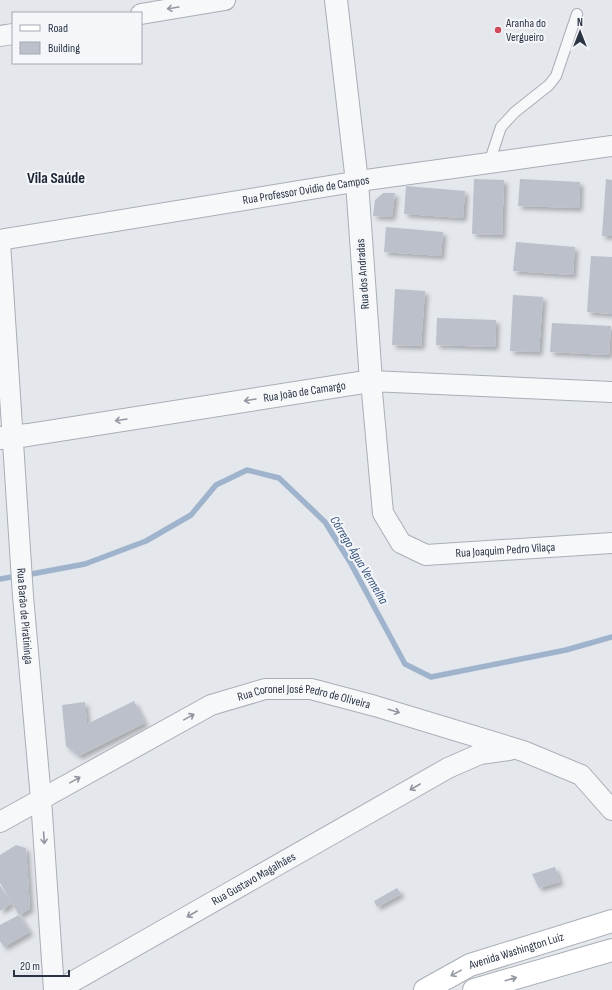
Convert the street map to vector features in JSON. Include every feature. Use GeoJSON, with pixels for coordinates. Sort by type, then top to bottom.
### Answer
{"type":"FeatureCollection","features":[{"type":"Feature","properties":{"kind":"main road","name":"Avenida Washington Luiz"},"geometry":{"type":"LineString","coordinates":[[425,990],[470,965],[612,921]]}},
{"type":"Feature","properties":{"kind":"main road","name":"Avenida Washington Luiz"},"geometry":{"type":"LineString","coordinates":[[474,990],[612,950]]}},
{"type":"Feature","properties":{"kind":"street"},"geometry":{"type":"LineString","coordinates":[[142,14],[225,0]]}},
{"type":"Feature","properties":{"kind":"street","name":"Rua dos Andradas"},"geometry":{"type":"LineString","coordinates":[[336,0],[357,182],[371,381],[383,513],[401,543]]}},
{"type":"Feature","properties":{"kind":"street"},"geometry":{"type":"LineString","coordinates":[[0,36],[12,34]]}},
{"type":"Feature","properties":{"kind":"street","name":"Rua Professor Ovidio de Campos"},"geometry":{"type":"LineString","coordinates":[[0,241],[357,182],[612,146]]}},
{"type":"Feature","properties":{"kind":"street","name":"Rua Barão de Piratininga"},"geometry":{"type":"LineString","coordinates":[[0,241],[6,438],[21,562],[41,799],[54,990]]}},
{"type":"Feature","properties":{"kind":"street","name":"Rua João de Camargo"},"geometry":{"type":"LineString","coordinates":[[6,438],[371,381],[612,392]]}},
{"type":"Feature","properties":{"kind":"street","name":"Rua Joaquim Pedro Vilaça"},"geometry":{"type":"LineString","coordinates":[[401,543],[426,556],[612,543]]}},
{"type":"Feature","properties":{"kind":"street","name":"Rua Coronel José Pedro de Oliveira"},"geometry":{"type":"LineString","coordinates":[[0,822],[211,705],[265,689],[311,689],[524,750],[581,775],[612,810]]}},
{"type":"Feature","properties":{"kind":"street","name":"Rua Gustavo Magalhães"},"geometry":{"type":"LineString","coordinates":[[443,726],[459,741],[461,750],[459,757],[448,768]]}},
{"type":"Feature","properties":{"kind":"street","name":"Rua Gustavo Magalhães"},"geometry":{"type":"LineString","coordinates":[[58,990],[448,768],[480,754],[498,750],[524,750]]}},
{"type":"Feature","properties":{"kind":"lane"},"geometry":{"type":"LineString","coordinates":[[489,163],[502,127],[515,112],[549,85],[556,76],[577,14]]}},
{"type":"Feature","properties":{"kind":"building"},"geometry":{"type":"Polygon","coordinates":[[[474,179],[504,180],[502,235],[472,234],[474,179]]]}},
{"type":"Feature","properties":{"kind":"building"},"geometry":{"type":"Polygon","coordinates":[[[520,179],[580,182],[579,208],[518,206],[520,179]]]}},
{"type":"Feature","properties":{"kind":"building"},"geometry":{"type":"Polygon","coordinates":[[[606,179],[612,180],[612,236],[602,236],[606,179]]]}},
{"type":"Feature","properties":{"kind":"building"},"geometry":{"type":"Polygon","coordinates":[[[406,186],[465,191],[463,218],[404,214],[406,186]]]}},
{"type":"Feature","properties":{"kind":"building"},"geometry":{"type":"Polygon","coordinates":[[[383,193],[395,193],[392,217],[373,216],[375,200],[383,193]]]}},
{"type":"Feature","properties":{"kind":"building"},"geometry":{"type":"Polygon","coordinates":[[[386,227],[443,232],[441,256],[384,252],[386,227]]]}},
{"type":"Feature","properties":{"kind":"building"},"geometry":{"type":"Polygon","coordinates":[[[516,242],[575,247],[573,275],[513,271],[516,242]]]}},
{"type":"Feature","properties":{"kind":"building"},"geometry":{"type":"Polygon","coordinates":[[[591,256],[612,257],[612,314],[587,312],[591,256]]]}},
{"type":"Feature","properties":{"kind":"building"},"geometry":{"type":"Polygon","coordinates":[[[395,289],[425,291],[421,346],[392,345],[395,289]]]}},
{"type":"Feature","properties":{"kind":"building"},"geometry":{"type":"Polygon","coordinates":[[[513,295],[543,297],[539,352],[510,351],[513,295]]]}},
{"type":"Feature","properties":{"kind":"building"},"geometry":{"type":"Polygon","coordinates":[[[437,318],[496,320],[495,347],[436,345],[437,318]]]}},
{"type":"Feature","properties":{"kind":"building"},"geometry":{"type":"Polygon","coordinates":[[[552,323],[611,326],[609,355],[550,352],[552,323]]]}},
{"type":"Feature","properties":{"kind":"building"},"geometry":{"type":"Polygon","coordinates":[[[134,701],[145,723],[79,756],[66,746],[62,705],[85,702],[87,724],[134,701]]]}},
{"type":"Feature","properties":{"kind":"building"},"geometry":{"type":"Polygon","coordinates":[[[16,845],[26,848],[30,909],[19,915],[0,883],[0,855],[16,845]]]}},
{"type":"Feature","properties":{"kind":"building"},"geometry":{"type":"Polygon","coordinates":[[[555,867],[560,882],[539,888],[532,874],[555,867]]]}},
{"type":"Feature","properties":{"kind":"building"},"geometry":{"type":"Polygon","coordinates":[[[0,885],[11,904],[0,911],[0,885]]]}},
{"type":"Feature","properties":{"kind":"building"},"geometry":{"type":"Polygon","coordinates":[[[397,888],[401,894],[377,907],[374,901],[397,888]]]}},
{"type":"Feature","properties":{"kind":"building"},"geometry":{"type":"Polygon","coordinates":[[[19,915],[30,932],[4,947],[0,941],[0,925],[19,915]]]}},
{"type":"Feature","properties":{"kind":"waterway","name":"Córrego Água Vermelha"},"geometry":{"type":"LineString","coordinates":[[26,575],[85,564],[146,541],[191,515],[216,485],[247,470],[279,478],[325,522],[350,562],[405,664],[431,677],[566,650],[612,637]]}},
{"type":"Feature","properties":{"kind":"waterway","name":"Córrego Água Vermelha"},"geometry":{"type":"LineString","coordinates":[[0,579],[17,576]]}},
{"type":"Feature","properties":{"kind":"place","name":"Aranha do Vergueiro"},"geometry":{"type":"Point","coordinates":[498,30]}},
{"type":"Feature","properties":{"kind":"district","name":"Vila Saúde"},"geometry":{"type":"Point","coordinates":[56,178]}}]}
